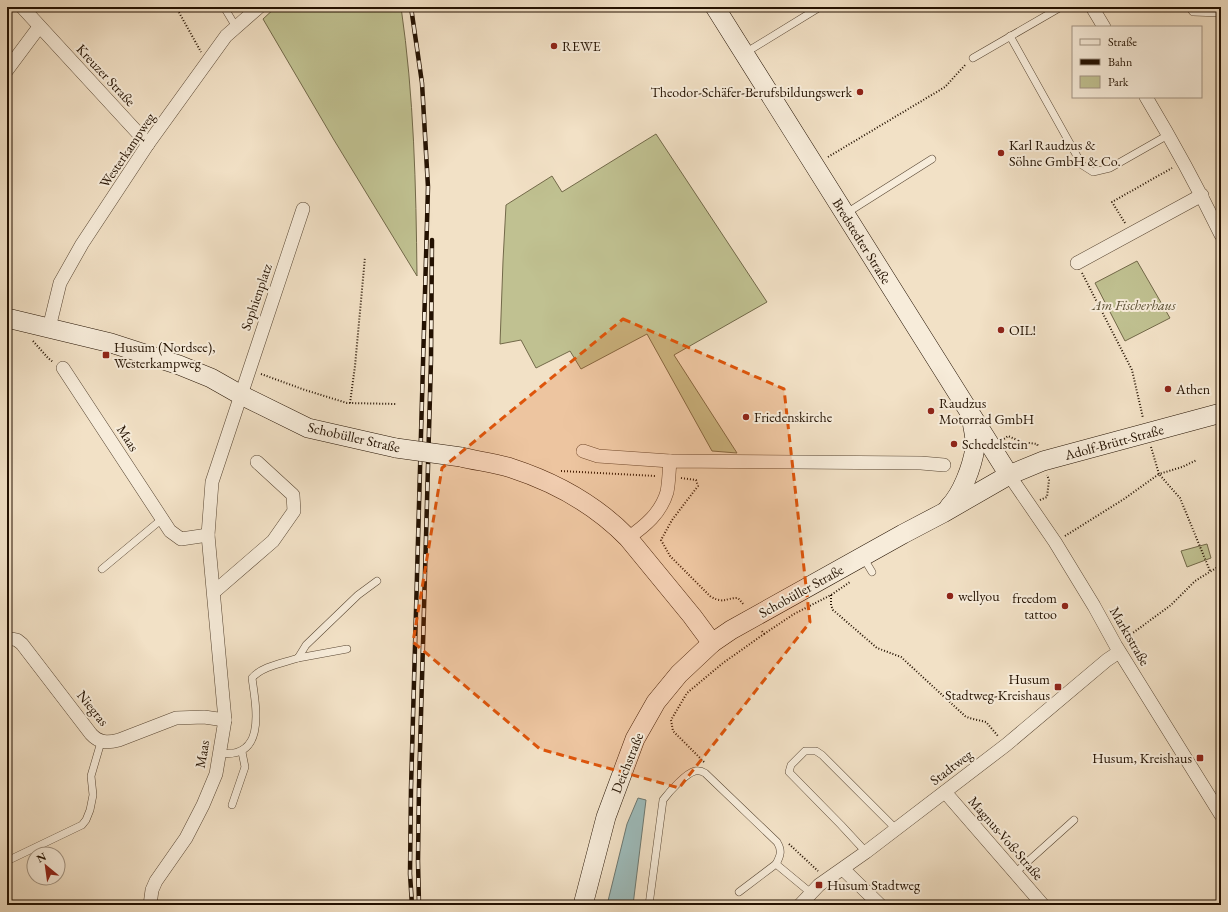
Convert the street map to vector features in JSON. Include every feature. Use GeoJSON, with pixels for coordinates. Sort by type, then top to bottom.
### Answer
{"type":"FeatureCollection","features":[{"type":"Feature","properties":{"kind":"main road","name":"Bredstedter Straße"},"geometry":{"type":"LineString","coordinates":[[715,7],[1009,475]]}},
{"type":"Feature","properties":{"kind":"main road","name":"Schobüller Straße"},"geometry":{"type":"LineString","coordinates":[[7,318],[111,343],[179,365],[211,378],[241,395],[308,428],[396,448],[461,457],[510,468],[548,481],[593,509],[618,528],[628,538],[687,610],[712,643],[731,630],[868,565],[943,513],[1009,475]]}},
{"type":"Feature","properties":{"kind":"main road"},"geometry":{"type":"LineString","coordinates":[[943,513],[961,492],[973,456],[975,439],[970,413]]}},
{"type":"Feature","properties":{"kind":"main road","name":"Adolf-Brütt-Straße"},"geometry":{"type":"LineString","coordinates":[[1009,475],[1043,461],[1221,413]]}},
{"type":"Feature","properties":{"kind":"main road","name":"Deichstraße"},"geometry":{"type":"LineString","coordinates":[[583,905],[606,817],[635,739],[662,694],[679,674],[712,643]]}},
{"type":"Feature","properties":{"kind":"street","name":"Kreuzer Straße"},"geometry":{"type":"LineString","coordinates":[[22,7],[148,144]]}},
{"type":"Feature","properties":{"kind":"street","name":"Westerkampweg"},"geometry":{"type":"LineString","coordinates":[[49,328],[60,283],[71,263],[148,144],[226,36],[259,7]]}},
{"type":"Feature","properties":{"kind":"street"},"geometry":{"type":"LineString","coordinates":[[1092,7],[1103,26]]}},
{"type":"Feature","properties":{"kind":"street"},"geometry":{"type":"LineString","coordinates":[[7,70],[39,27]]}},
{"type":"Feature","properties":{"kind":"street"},"geometry":{"type":"LineString","coordinates":[[1147,98],[1202,195],[1221,235]]}},
{"type":"Feature","properties":{"kind":"street"},"geometry":{"type":"LineString","coordinates":[[1077,263],[1202,195]]}},
{"type":"Feature","properties":{"kind":"street","name":"Sophienplatz"},"geometry":{"type":"LineString","coordinates":[[241,395],[303,209]]}},
{"type":"Feature","properties":{"kind":"street","name":"Maas"},"geometry":{"type":"LineString","coordinates":[[63,368],[170,531],[181,539],[208,535]]}},
{"type":"Feature","properties":{"kind":"street","name":"Maas"},"geometry":{"type":"LineString","coordinates":[[150,905],[152,890],[156,881],[186,838],[203,805],[216,774],[225,720],[208,535],[212,482],[241,395]]}},
{"type":"Feature","properties":{"kind":"street"},"geometry":{"type":"LineString","coordinates":[[583,451],[598,456],[670,461],[921,463],[944,465]]}},
{"type":"Feature","properties":{"kind":"street"},"geometry":{"type":"LineString","coordinates":[[628,538],[647,524],[661,507],[667,492],[670,461]]}},
{"type":"Feature","properties":{"kind":"street"},"geometry":{"type":"LineString","coordinates":[[214,592],[273,541],[294,511],[292,495],[257,462]]}},
{"type":"Feature","properties":{"kind":"street","name":"Marktstraße"},"geometry":{"type":"LineString","coordinates":[[1009,475],[1055,542],[1118,649],[1221,815]]}},
{"type":"Feature","properties":{"kind":"street","name":"Niegras"},"geometry":{"type":"LineString","coordinates":[[7,638],[17,640],[22,644],[91,734],[101,742],[112,742],[119,740],[176,718],[204,717],[225,720]]}},
{"type":"Feature","properties":{"kind":"street","name":"Stadtweg"},"geometry":{"type":"LineString","coordinates":[[800,905],[819,885],[866,852],[1006,745],[1118,649]]}},
{"type":"Feature","properties":{"kind":"street","name":"Magnus-Voß-Straße"},"geometry":{"type":"LineString","coordinates":[[945,792],[1043,905]]}},
{"type":"Feature","properties":{"kind":"street"},"geometry":{"type":"LineString","coordinates":[[843,869],[880,905]]}},
{"type":"Feature","properties":{"kind":"lane"},"geometry":{"type":"LineString","coordinates":[[224,7],[236,27]]}},
{"type":"Feature","properties":{"kind":"lane"},"geometry":{"type":"LineString","coordinates":[[745,54],[820,7]]}},
{"type":"Feature","properties":{"kind":"lane"},"geometry":{"type":"LineString","coordinates":[[973,58],[1061,7]]}},
{"type":"Feature","properties":{"kind":"lane"},"geometry":{"type":"LineString","coordinates":[[1190,7],[1193,12],[1220,14],[1221,12]]}},
{"type":"Feature","properties":{"kind":"lane"},"geometry":{"type":"LineString","coordinates":[[1010,36],[1082,165],[1093,172],[1110,168],[1168,135]]}},
{"type":"Feature","properties":{"kind":"lane"},"geometry":{"type":"LineString","coordinates":[[845,214],[932,159]]}},
{"type":"Feature","properties":{"kind":"lane"},"geometry":{"type":"LineString","coordinates":[[102,570],[162,519]]}},
{"type":"Feature","properties":{"kind":"lane"},"geometry":{"type":"LineString","coordinates":[[298,658],[306,645],[358,595],[377,581]]}},
{"type":"Feature","properties":{"kind":"lane"},"geometry":{"type":"LineString","coordinates":[[219,753],[228,754],[242,752],[249,744],[256,729],[257,712],[252,678],[255,674],[264,669],[298,658],[346,649]]}},
{"type":"Feature","properties":{"kind":"lane"},"geometry":{"type":"LineString","coordinates":[[7,861],[82,824],[86,820],[93,795],[91,776],[101,742]]}},
{"type":"Feature","properties":{"kind":"lane"},"geometry":{"type":"LineString","coordinates":[[866,852],[842,825],[789,772],[791,766],[805,751],[816,751],[822,755],[896,829]]}},
{"type":"Feature","properties":{"kind":"lane"},"geometry":{"type":"LineString","coordinates":[[232,805],[245,767],[242,752]]}},
{"type":"Feature","properties":{"kind":"lane"},"geometry":{"type":"LineString","coordinates":[[649,905],[664,800],[667,794],[688,775],[696,771],[705,773],[777,842],[780,847],[781,853],[776,864],[739,892]]}},
{"type":"Feature","properties":{"kind":"lane"},"geometry":{"type":"LineString","coordinates":[[1014,873],[1074,820]]}},
{"type":"Feature","properties":{"kind":"lane"},"geometry":{"type":"LineString","coordinates":[[776,864],[811,893]]}},
{"type":"Feature","properties":{"kind":"path"},"geometry":{"type":"LineString","coordinates":[[176,7],[207,63]]}},
{"type":"Feature","properties":{"kind":"path"},"geometry":{"type":"LineString","coordinates":[[815,166],[945,87],[973,58]]}},
{"type":"Feature","properties":{"kind":"path"},"geometry":{"type":"LineString","coordinates":[[1130,234],[1112,202],[1184,162]]}},
{"type":"Feature","properties":{"kind":"path"},"geometry":{"type":"LineString","coordinates":[[350,403],[365,257]]}},
{"type":"Feature","properties":{"kind":"path"},"geometry":{"type":"LineString","coordinates":[[1077,263],[1132,370],[1147,434],[1159,474],[1180,498],[1210,571]]}},
{"type":"Feature","properties":{"kind":"path"},"geometry":{"type":"LineString","coordinates":[[28,323],[26,332],[48,358],[63,368]]}},
{"type":"Feature","properties":{"kind":"path"},"geometry":{"type":"LineString","coordinates":[[249,370],[313,393],[350,403],[396,404]]}},
{"type":"Feature","properties":{"kind":"path"},"geometry":{"type":"LineString","coordinates":[[1055,542],[1124,499],[1159,474],[1182,467],[1197,460]]}},
{"type":"Feature","properties":{"kind":"path"},"geometry":{"type":"LineString","coordinates":[[558,470],[696,480],[698,486],[672,520],[661,540],[670,556],[711,597],[719,601],[728,601],[733,598],[738,598],[746,607]]}},
{"type":"Feature","properties":{"kind":"path"},"geometry":{"type":"LineString","coordinates":[[1118,649],[1171,605],[1196,581],[1221,564]]}},
{"type":"Feature","properties":{"kind":"path"},"geometry":{"type":"LineString","coordinates":[[706,764],[673,732],[671,720],[687,693],[723,663],[764,634],[794,614],[831,595],[851,581]]}},
{"type":"Feature","properties":{"kind":"path"},"geometry":{"type":"LineString","coordinates":[[831,595],[831,605],[833,610],[871,643],[877,648],[902,657],[965,716],[986,722],[1006,745]]}},
{"type":"Feature","properties":{"kind":"path"},"geometry":{"type":"LineString","coordinates":[[761,629],[764,634]]}},
{"type":"Feature","properties":{"kind":"path"},"geometry":{"type":"LineString","coordinates":[[789,843],[828,879]]}},
{"type":"Feature","properties":{"kind":"highlighted area"},"geometry":{"type":"Polygon","coordinates":[[[623,319],[784,389],[810,622],[679,788],[540,749],[413,642],[442,468],[623,319]]]}},
{"type":"Feature","properties":{"kind":"green space"},"geometry":{"type":"Polygon","coordinates":[[[276,7],[401,7],[412,107],[417,276],[334,140],[263,19],[276,7]]]}},
{"type":"Feature","properties":{"kind":"green space"},"geometry":{"type":"Polygon","coordinates":[[[656,134],[767,302],[674,355],[737,453],[712,451],[647,334],[581,369],[570,351],[536,368],[521,340],[500,344],[506,205],[552,176],[562,192],[656,134]]]}},
{"type":"Feature","properties":{"kind":"green space","name":"Am Fischerhaus"},"geometry":{"type":"Polygon","coordinates":[[[1137,261],[1170,318],[1125,341],[1095,283],[1137,261]]]}},
{"type":"Feature","properties":{"kind":"green space"},"geometry":{"type":"Polygon","coordinates":[[[1207,544],[1211,558],[1187,567],[1181,551],[1207,544]]]}},
{"type":"Feature","properties":{"kind":"water"},"geometry":{"type":"Polygon","coordinates":[[[638,798],[646,800],[633,905],[607,905],[627,824],[638,798]]]}},
{"type":"Feature","properties":{"kind":"railway"},"geometry":{"type":"LineString","coordinates":[[411,7],[422,83],[428,187],[411,788],[410,874],[412,905]]}},
{"type":"Feature","properties":{"kind":"railway"},"geometry":{"type":"LineString","coordinates":[[419,905],[419,786],[431,360],[432,240]]}},
{"type":"Feature","properties":{"kind":"place","name":"REWE"},"geometry":{"type":"Point","coordinates":[554,46]}},
{"type":"Feature","properties":{"kind":"place","name":"Theodor-Schäfer-Berufsbildungswerk"},"geometry":{"type":"Point","coordinates":[860,92]}},
{"type":"Feature","properties":{"kind":"place","name":"Karl Raudzus & Söhne GmbH & Co."},"geometry":{"type":"Point","coordinates":[1001,153]}},
{"type":"Feature","properties":{"kind":"place","name":"OIL!"},"geometry":{"type":"Point","coordinates":[1001,330]}},
{"type":"Feature","properties":{"kind":"place","name":"Husum (Nordsee), Westerkampweg"},"geometry":{"type":"Point","coordinates":[106,355]}},
{"type":"Feature","properties":{"kind":"place","name":"Athen"},"geometry":{"type":"Point","coordinates":[1168,389]}},
{"type":"Feature","properties":{"kind":"place","name":"Raudzus Motorrad GmbH"},"geometry":{"type":"Point","coordinates":[931,411]}},
{"type":"Feature","properties":{"kind":"place","name":"Friedenskirche"},"geometry":{"type":"Point","coordinates":[746,417]}},
{"type":"Feature","properties":{"kind":"place","name":"Schedelstein"},"geometry":{"type":"Point","coordinates":[954,444]}},
{"type":"Feature","properties":{"kind":"place","name":"wellyou"},"geometry":{"type":"Point","coordinates":[950,596]}},
{"type":"Feature","properties":{"kind":"place","name":"freedom tattoo"},"geometry":{"type":"Point","coordinates":[1065,606]}},
{"type":"Feature","properties":{"kind":"place","name":"Husum Stadtweg-Kreishaus"},"geometry":{"type":"Point","coordinates":[1058,687]}},
{"type":"Feature","properties":{"kind":"place","name":"Husum, Kreishaus"},"geometry":{"type":"Point","coordinates":[1200,758]}},
{"type":"Feature","properties":{"kind":"place","name":"Husum Stadtweg"},"geometry":{"type":"Point","coordinates":[819,885]}}]}
